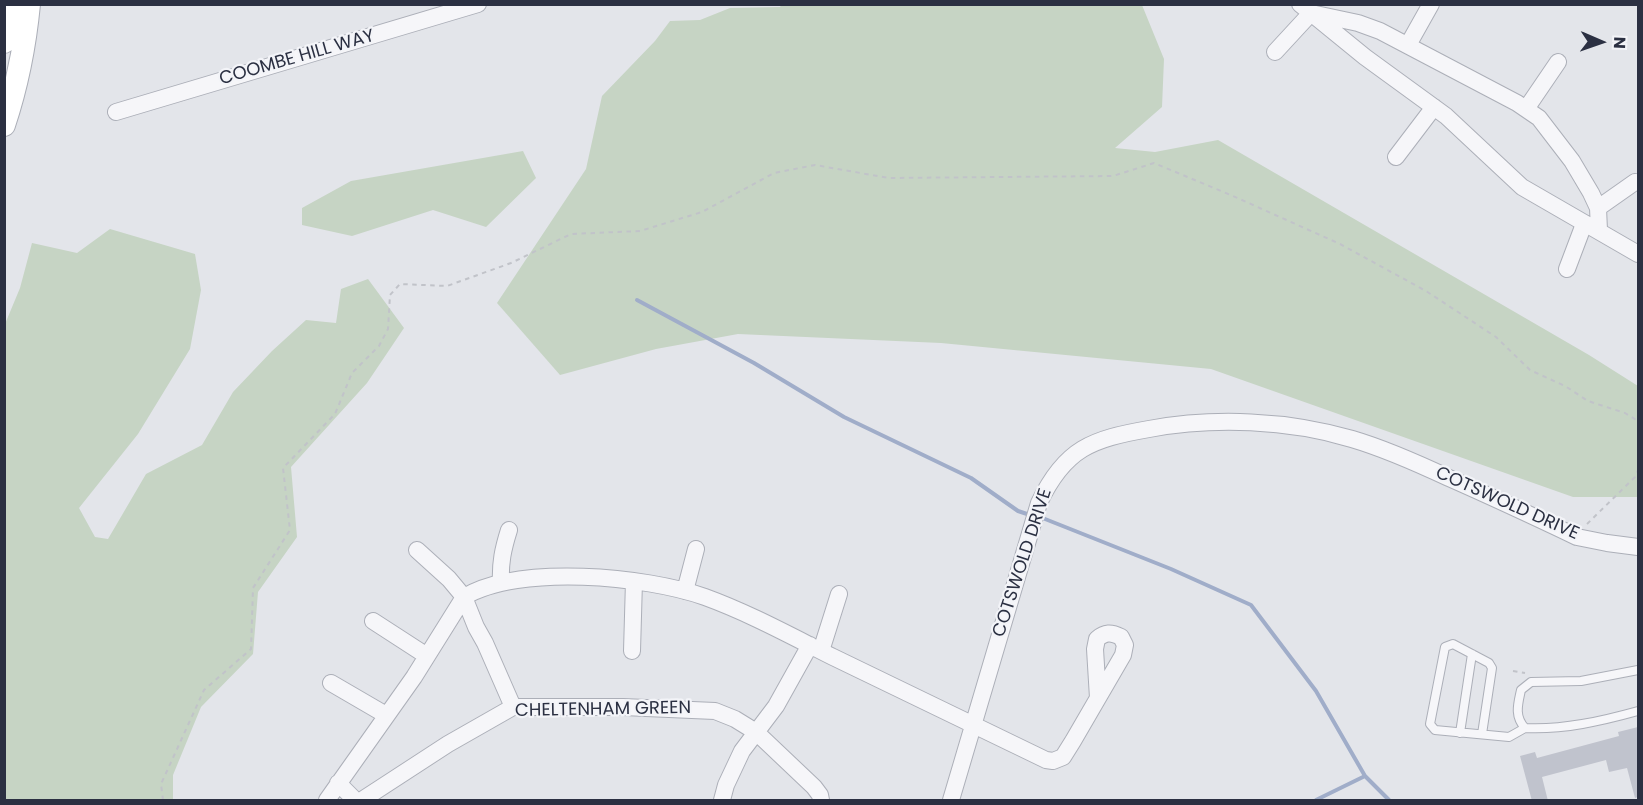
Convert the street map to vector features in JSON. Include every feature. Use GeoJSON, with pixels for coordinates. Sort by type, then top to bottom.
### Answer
{"type":"FeatureCollection","features":[{"type":"Feature","properties":{"kind":"main road"},"geometry":{"type":"LineString","coordinates":[[4,42],[9,4]]}},
{"type":"Feature","properties":{"kind":"main road"},"geometry":{"type":"LineString","coordinates":[[4,125],[16,85],[29,4]]}},
{"type":"Feature","properties":{"kind":"street","name":"COOMBE HILL WAY"},"geometry":{"type":"LineString","coordinates":[[116,112],[478,4]]}},
{"type":"Feature","properties":{"kind":"street"},"geometry":{"type":"LineString","coordinates":[[1408,45],[1431,4]]}},
{"type":"Feature","properties":{"kind":"street"},"geometry":{"type":"LineString","coordinates":[[1306,9],[1367,26],[1408,45],[1526,109],[1539,118],[1552,132],[1572,161],[1598,208]]}},
{"type":"Feature","properties":{"kind":"street"},"geometry":{"type":"LineString","coordinates":[[1306,9],[1356,51],[1434,107],[1522,187],[1638,254]]}},
{"type":"Feature","properties":{"kind":"street"},"geometry":{"type":"LineString","coordinates":[[1275,52],[1306,9]]}},
{"type":"Feature","properties":{"kind":"street"},"geometry":{"type":"LineString","coordinates":[[1356,51],[1358,37],[1367,26]]}},
{"type":"Feature","properties":{"kind":"street"},"geometry":{"type":"LineString","coordinates":[[1526,109],[1558,62]]}},
{"type":"Feature","properties":{"kind":"street"},"geometry":{"type":"LineString","coordinates":[[1396,157],[1434,107]]}},
{"type":"Feature","properties":{"kind":"street"},"geometry":{"type":"LineString","coordinates":[[1567,269],[1591,227],[1598,208],[1635,182]]}},
{"type":"Feature","properties":{"kind":"street","name":"COTSWOLD DRIVE"},"geometry":{"type":"LineString","coordinates":[[951,801],[1039,503],[1049,483],[1068,460],[1089,445],[1105,438],[1169,425],[1267,423],[1330,433],[1391,452],[1583,538],[1638,547]]}},
{"type":"Feature","properties":{"kind":"street"},"geometry":{"type":"LineString","coordinates":[[501,583],[501,554],[509,531]]}},
{"type":"Feature","properties":{"kind":"street"},"geometry":{"type":"LineString","coordinates":[[685,591],[696,549]]}},
{"type":"Feature","properties":{"kind":"street"},"geometry":{"type":"LineString","coordinates":[[417,550],[449,579],[464,597],[513,707]]}},
{"type":"Feature","properties":{"kind":"street"},"geometry":{"type":"LineString","coordinates":[[327,801],[427,656],[464,597],[474,591],[526,578],[560,576],[634,581],[706,597],[757,619],[1046,760],[1053,761],[1063,757],[1098,698]]}},
{"type":"Feature","properties":{"kind":"street"},"geometry":{"type":"LineString","coordinates":[[632,651],[634,581]]}},
{"type":"Feature","properties":{"kind":"street"},"geometry":{"type":"LineString","coordinates":[[722,801],[726,785],[742,751],[815,648],[839,594]]}},
{"type":"Feature","properties":{"kind":"street"},"geometry":{"type":"LineString","coordinates":[[373,621],[427,656]]}},
{"type":"Feature","properties":{"kind":"street"},"geometry":{"type":"LineString","coordinates":[[331,683],[386,715]]}},
{"type":"Feature","properties":{"kind":"street","name":"CHELTENHAM GREEN"},"geometry":{"type":"LineString","coordinates":[[362,801],[448,744],[513,707],[715,711],[735,719],[756,732],[814,787],[820,795],[820,801]]}},
{"type":"Feature","properties":{"kind":"street"},"geometry":{"type":"LineString","coordinates":[[338,783],[355,801]]}},
{"type":"Feature","properties":{"kind":"lane"},"geometry":{"type":"LineString","coordinates":[[1482,734],[1492,668],[1489,663],[1453,644],[1445,646],[1430,724],[1435,730],[1509,737],[1525,728],[1563,727],[1638,711]]}},
{"type":"Feature","properties":{"kind":"lane"},"geometry":{"type":"LineString","coordinates":[[1460,733],[1472,654]]}},
{"type":"Feature","properties":{"kind":"lane"},"geometry":{"type":"LineString","coordinates":[[1525,728],[1517,713],[1521,690],[1531,682],[1581,681],[1638,670]]}},
{"type":"Feature","properties":{"kind":"path"},"geometry":{"type":"LineString","coordinates":[[163,801],[161,784],[204,690],[251,649],[253,588],[290,530],[283,468],[335,414],[352,373],[379,346],[388,330],[390,295],[400,284],[447,286],[511,263],[571,234],[640,231],[702,212],[774,173],[815,165],[889,178],[1113,176],[1154,163],[1349,249],[1426,291],[1496,337],[1530,370],[1565,386],[1588,401],[1625,413],[1638,421]]}},
{"type":"Feature","properties":{"kind":"path"},"geometry":{"type":"LineString","coordinates":[[1583,538],[1588,521],[1635,477],[1638,470]]}},
{"type":"Feature","properties":{"kind":"green space"},"geometry":{"type":"Polygon","coordinates":[[[782,4],[1142,5],[1164,59],[1162,107],[1115,148],[1155,152],[1218,140],[1589,355],[1638,386],[1638,497],[1573,497],[1211,369],[941,343],[738,334],[656,349],[560,375],[497,303],[586,169],[602,96],[655,41],[670,21],[700,20],[730,8],[780,7],[782,4]]]}},
{"type":"Feature","properties":{"kind":"green space"},"geometry":{"type":"Polygon","coordinates":[[[523,151],[536,178],[486,227],[433,210],[352,236],[302,225],[302,208],[351,181],[523,151]]]}},
{"type":"Feature","properties":{"kind":"green space"},"geometry":{"type":"Polygon","coordinates":[[[110,229],[195,254],[201,290],[190,349],[138,434],[79,508],[95,537],[108,539],[146,474],[202,445],[233,392],[272,351],[306,320],[336,323],[341,289],[368,279],[404,328],[367,383],[291,467],[297,537],[258,592],[253,654],[201,707],[173,775],[173,800],[5,800],[5,324],[20,288],[32,243],[77,253],[110,229]]]}},
{"type":"Feature","properties":{"kind":"building"},"geometry":{"type":"Polygon","coordinates":[[[1638,727],[1638,797],[1635,798],[1627,768],[1609,772],[1606,760],[1542,777],[1548,801],[1532,801],[1520,756],[1535,752],[1537,758],[1619,736],[1618,732],[1638,727]]]}},
{"type":"Feature","properties":{"kind":"waterway"},"geometry":{"type":"LineString","coordinates":[[637,300],[754,363],[844,417],[971,478],[1018,511],[1030,515]]}},
{"type":"Feature","properties":{"kind":"waterway"},"geometry":{"type":"LineString","coordinates":[[1040,517],[1171,569],[1251,605],[1316,691],[1365,776],[1389,800]]}},
{"type":"Feature","properties":{"kind":"waterway"},"geometry":{"type":"LineString","coordinates":[[1316,800],[1365,776]]}}]}
